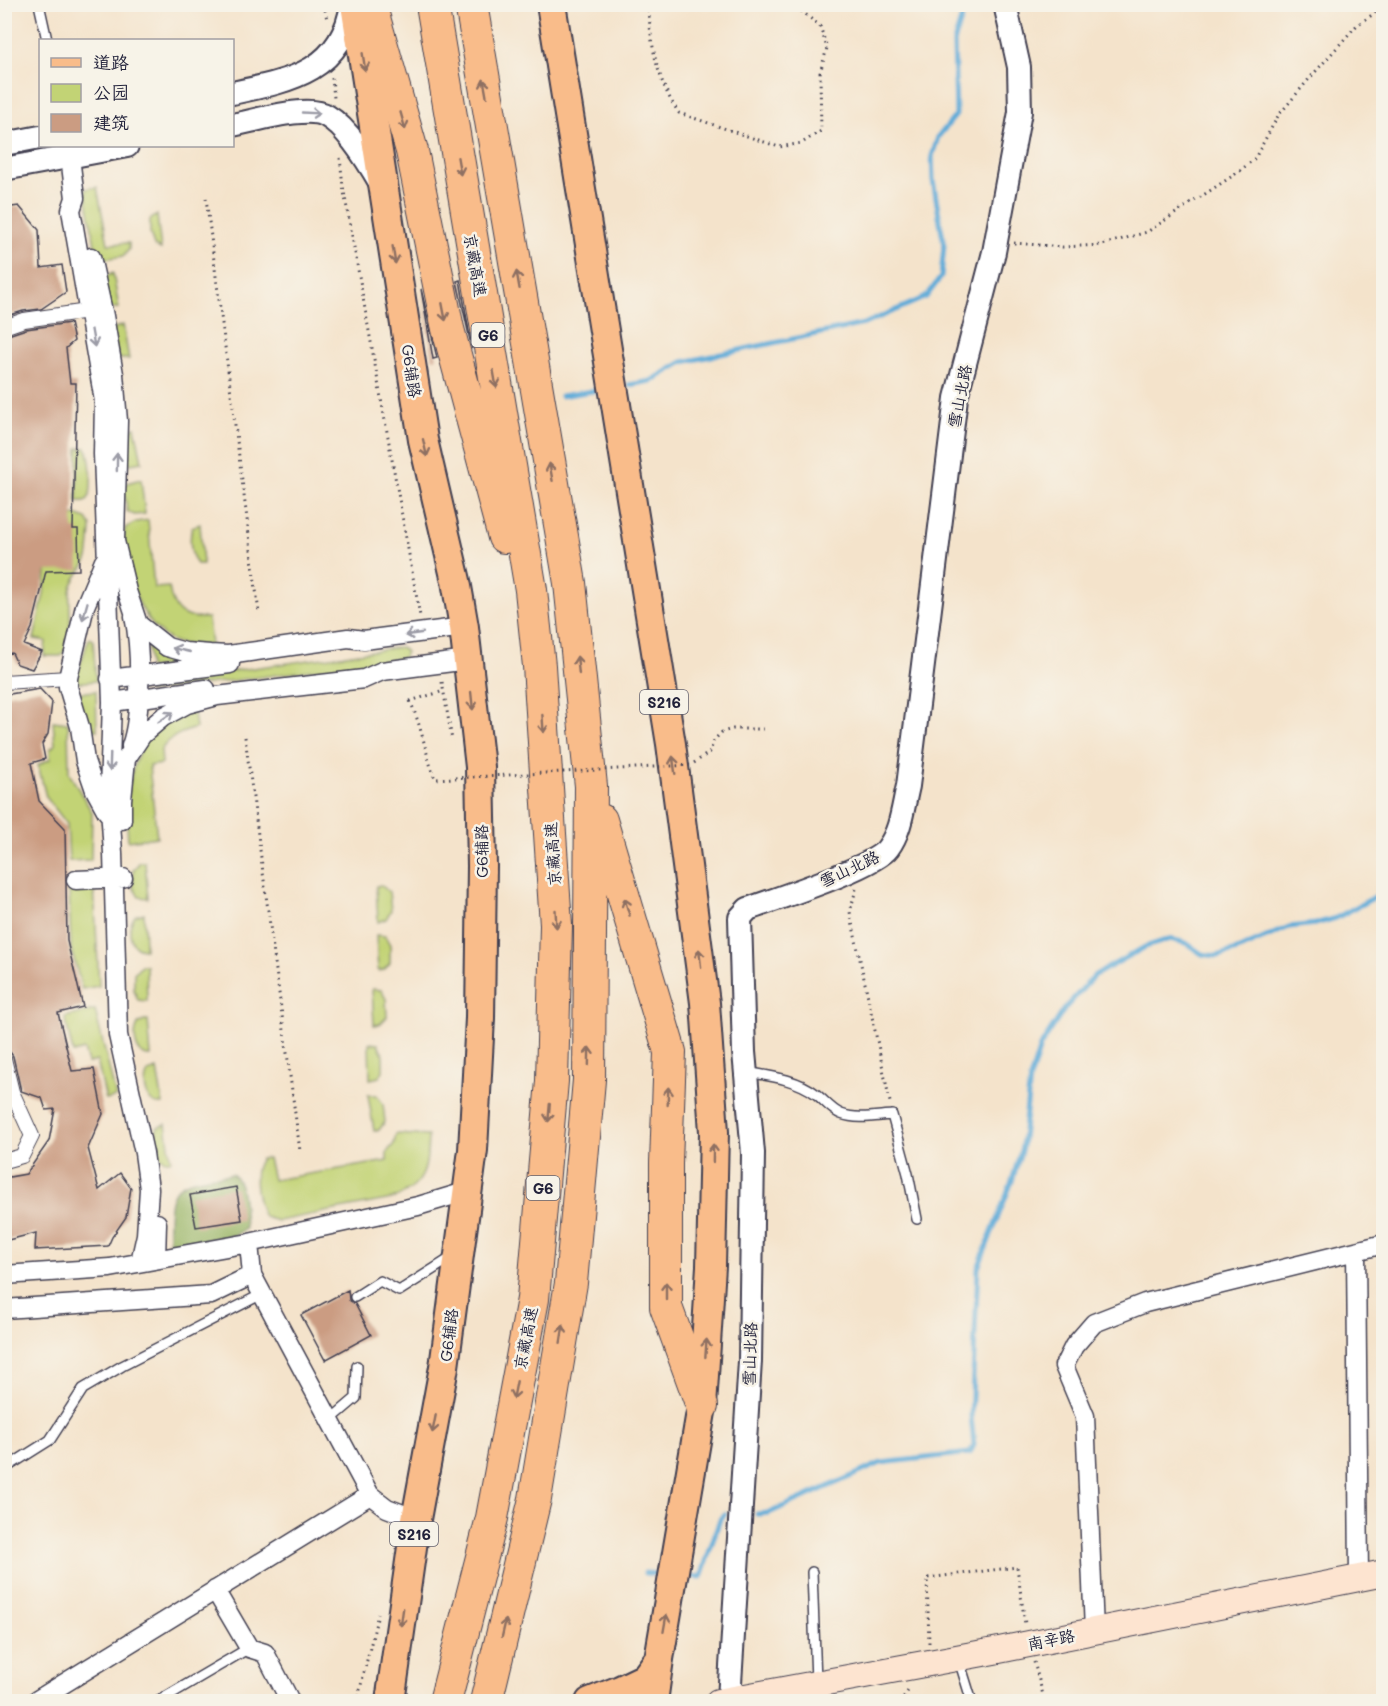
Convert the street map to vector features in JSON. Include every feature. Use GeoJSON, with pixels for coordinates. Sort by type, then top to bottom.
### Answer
{"type":"FeatureCollection","features":[{"type":"Feature","properties":{"kind":"highway"},"geometry":{"type":"LineString","coordinates":[[370,4],[412,151],[448,329],[539,666]]}},
{"type":"Feature","properties":{"kind":"highway","name":"京藏高速"},"geometry":{"type":"LineString","coordinates":[[432,4],[531,590],[539,666],[556,926],[552,1081],[532,1299],[496,1495],[445,1701]]}},
{"type":"Feature","properties":{"kind":"highway"},"geometry":{"type":"LineString","coordinates":[[471,4],[570,583],[591,786],[589,1080],[571,1283],[535,1499],[488,1693]]}},
{"type":"Feature","properties":{"kind":"highway"},"geometry":{"type":"LineString","coordinates":[[591,786],[670,1052],[666,1163],[666,1307],[702,1406]]}},
{"type":"Feature","properties":{"kind":"main road","name":"G6辅路"},"geometry":{"type":"LineString","coordinates":[[353,4],[423,440],[456,581],[464,627],[480,767],[482,866],[473,1150],[444,1367],[416,1519],[390,1701]]}},
{"type":"Feature","properties":{"kind":"main road","name":"S216"},"geometry":{"type":"LineString","coordinates":[[552,4],[671,744],[705,1003],[714,1132],[711,1266],[702,1406],[653,1701]]}},
{"type":"Feature","properties":{"kind":"main road","name":"南辛路"},"geometry":{"type":"LineString","coordinates":[[724,1700],[1029,1644],[1371,1576]]}},
{"type":"Feature","properties":{"kind":"main road"},"geometry":{"type":"LineString","coordinates":[[590,1701],[645,1678],[659,1659]]}},
{"type":"Feature","properties":{"kind":"street"},"geometry":{"type":"LineString","coordinates":[[234,93],[288,81],[316,66],[339,44],[349,22],[353,4]]}},
{"type":"Feature","properties":{"kind":"street","name":"雪山北路"},"geometry":{"type":"LineString","coordinates":[[724,1700],[750,1361],[753,1153],[746,1072],[740,918],[748,909],[860,866],[887,850],[897,833],[908,786],[956,398],[996,241],[1020,112],[1019,67],[1005,4]]}},
{"type":"Feature","properties":{"kind":"street"},"geometry":{"type":"LineString","coordinates":[[278,83],[283,115]]}},
{"type":"Feature","properties":{"kind":"street"},"geometry":{"type":"LineString","coordinates":[[234,125],[312,111],[327,115],[365,158],[383,188]]}},
{"type":"Feature","properties":{"kind":"street"},"geometry":{"type":"LineString","coordinates":[[4,144],[39,136]]}},
{"type":"Feature","properties":{"kind":"street"},"geometry":{"type":"LineString","coordinates":[[4,169],[122,147]]}},
{"type":"Feature","properties":{"kind":"street"},"geometry":{"type":"LineString","coordinates":[[70,157],[75,198],[82,209],[89,277],[88,311],[104,401],[102,454],[112,702],[109,792],[113,854],[119,878]]}},
{"type":"Feature","properties":{"kind":"street"},"geometry":{"type":"LineString","coordinates":[[89,277],[104,316],[114,374],[118,421],[115,541],[137,630],[136,731],[126,759],[122,800],[118,1035],[144,1153],[149,1189],[146,1235],[148,1261]]}},
{"type":"Feature","properties":{"kind":"street"},"geometry":{"type":"LineString","coordinates":[[4,327],[24,320],[88,311]]}},
{"type":"Feature","properties":{"kind":"street"},"geometry":{"type":"LineString","coordinates":[[106,557],[85,606],[68,678],[68,687],[80,727],[85,761],[95,790],[111,820]]}},
{"type":"Feature","properties":{"kind":"street"},"geometry":{"type":"LineString","coordinates":[[134,615],[138,624],[162,644],[185,652],[228,655],[348,638],[364,640],[464,627]]}},
{"type":"Feature","properties":{"kind":"street"},"geometry":{"type":"LineString","coordinates":[[110,679],[352,648],[364,640]]}},
{"type":"Feature","properties":{"kind":"street"},"geometry":{"type":"LineString","coordinates":[[126,759],[142,735],[164,717],[187,704],[217,696],[364,679],[382,671],[468,660]]}},
{"type":"Feature","properties":{"kind":"street"},"geometry":{"type":"LineString","coordinates":[[112,702],[364,666],[382,671]]}},
{"type":"Feature","properties":{"kind":"street"},"geometry":{"type":"LineString","coordinates":[[4,682],[68,678]]}},
{"type":"Feature","properties":{"kind":"street"},"geometry":{"type":"LineString","coordinates":[[76,880],[119,878]]}},
{"type":"Feature","properties":{"kind":"street"},"geometry":{"type":"LineString","coordinates":[[4,1059],[12,1092],[32,1136],[22,1156],[4,1161]]}},
{"type":"Feature","properties":{"kind":"street"},"geometry":{"type":"LineString","coordinates":[[4,1275],[110,1268],[249,1243],[418,1206],[468,1191]]}},
{"type":"Feature","properties":{"kind":"street"},"geometry":{"type":"LineString","coordinates":[[249,1243],[252,1275],[370,1495],[387,1508],[416,1519]]}},
{"type":"Feature","properties":{"kind":"street"},"geometry":{"type":"LineString","coordinates":[[1094,1631],[1085,1416],[1064,1366],[1074,1346],[1094,1323],[1145,1303],[1383,1244]]}},
{"type":"Feature","properties":{"kind":"street"},"geometry":{"type":"LineString","coordinates":[[1356,1251],[1371,1576]]}},
{"type":"Feature","properties":{"kind":"street"},"geometry":{"type":"LineString","coordinates":[[4,1309],[212,1295],[252,1275]]}},
{"type":"Feature","properties":{"kind":"street"},"geometry":{"type":"LineString","coordinates":[[34,1701],[370,1495]]}},
{"type":"Feature","properties":{"kind":"street"},"geometry":{"type":"LineString","coordinates":[[215,1590],[249,1648],[264,1653],[288,1696],[283,1701]]}},
{"type":"Feature","properties":{"kind":"lane"},"geometry":{"type":"LineString","coordinates":[[39,4],[46,39]]}},
{"type":"Feature","properties":{"kind":"lane"},"geometry":{"type":"LineString","coordinates":[[746,1072],[777,1077],[794,1083],[815,1093],[840,1114],[853,1117],[892,1114],[917,1219]]}},
{"type":"Feature","properties":{"kind":"lane"},"geometry":{"type":"LineString","coordinates":[[355,1297],[380,1281],[399,1291],[459,1253]]}},
{"type":"Feature","properties":{"kind":"lane"},"geometry":{"type":"LineString","coordinates":[[4,1469],[50,1440],[83,1389],[122,1366],[262,1294]]}},
{"type":"Feature","properties":{"kind":"lane"},"geometry":{"type":"LineString","coordinates":[[329,1421],[356,1398],[357,1366]]}},
{"type":"Feature","properties":{"kind":"lane"},"geometry":{"type":"LineString","coordinates":[[812,1572],[816,1683]]}},
{"type":"Feature","properties":{"kind":"lane"},"geometry":{"type":"LineString","coordinates":[[157,1701],[249,1648]]}},
{"type":"Feature","properties":{"kind":"lane"},"geometry":{"type":"LineString","coordinates":[[958,1657],[972,1701]]}},
{"type":"Feature","properties":{"kind":"path"},"geometry":{"type":"LineString","coordinates":[[324,4],[344,186],[423,633]]}},
{"type":"Feature","properties":{"kind":"path"},"geometry":{"type":"LineString","coordinates":[[648,4],[657,70],[670,100],[679,113],[779,147],[802,143],[821,131],[820,73],[827,48],[820,26],[799,9],[780,4]]}},
{"type":"Feature","properties":{"kind":"path"},"geometry":{"type":"LineString","coordinates":[[996,241],[1062,247],[1102,245],[1147,232],[1240,171],[1255,158],[1278,116],[1309,79],[1357,25],[1383,7]]}},
{"type":"Feature","properties":{"kind":"path"},"geometry":{"type":"LineString","coordinates":[[206,198],[259,613]]}},
{"type":"Feature","properties":{"kind":"path"},"geometry":{"type":"LineString","coordinates":[[435,664],[444,691],[454,748]]}},
{"type":"Feature","properties":{"kind":"path"},"geometry":{"type":"LineString","coordinates":[[444,691],[410,701],[420,725],[435,779],[691,765],[710,752],[714,740],[722,732],[733,729],[765,729]]}},
{"type":"Feature","properties":{"kind":"path"},"geometry":{"type":"LineString","coordinates":[[245,737],[300,1151]]}},
{"type":"Feature","properties":{"kind":"path"},"geometry":{"type":"LineString","coordinates":[[458,771],[459,782]]}},
{"type":"Feature","properties":{"kind":"path"},"geometry":{"type":"LineString","coordinates":[[860,866],[849,912],[892,1114]]}},
{"type":"Feature","properties":{"kind":"path"},"geometry":{"type":"LineString","coordinates":[[930,1662],[927,1578],[1017,1567],[1029,1644],[1045,1701]]}},
{"type":"Feature","properties":{"kind":"path"},"geometry":{"type":"LineString","coordinates":[[357,1701],[378,1612]]}},
{"type":"Feature","properties":{"kind":"green space"},"geometry":{"type":"Polygon","coordinates":[[[97,187],[108,244],[129,243],[129,249],[124,256],[103,259],[96,251],[85,189],[97,187]]]}},
{"type":"Feature","properties":{"kind":"green space"},"geometry":{"type":"Polygon","coordinates":[[[157,215],[161,249],[154,246],[150,233],[150,220],[157,215]]]}},
{"type":"Feature","properties":{"kind":"green space"},"geometry":{"type":"Polygon","coordinates":[[[113,273],[119,308],[109,308],[103,278],[113,273]]]}},
{"type":"Feature","properties":{"kind":"green space"},"geometry":{"type":"Polygon","coordinates":[[[123,325],[129,359],[118,359],[112,329],[123,325]]]}},
{"type":"Feature","properties":{"kind":"green space"},"geometry":{"type":"Polygon","coordinates":[[[135,427],[142,462],[131,464],[124,460],[125,430],[135,427]]]}},
{"type":"Feature","properties":{"kind":"green space"},"geometry":{"type":"Polygon","coordinates":[[[78,448],[86,448],[90,466],[89,496],[83,501],[77,501],[78,448]]]}},
{"type":"Feature","properties":{"kind":"green space"},"geometry":{"type":"Polygon","coordinates":[[[141,479],[145,514],[134,515],[127,511],[124,488],[127,483],[141,479]]]}},
{"type":"Feature","properties":{"kind":"green space"},"geometry":{"type":"Polygon","coordinates":[[[75,515],[87,519],[91,526],[88,556],[70,592],[70,633],[66,649],[61,656],[44,656],[46,641],[34,639],[44,593],[50,531],[75,515]]]}},
{"type":"Feature","properties":{"kind":"green space"},"geometry":{"type":"Polygon","coordinates":[[[148,520],[154,588],[169,587],[173,603],[180,613],[192,617],[208,618],[211,645],[178,643],[165,636],[143,611],[129,577],[124,542],[125,528],[136,522],[148,520]]]}},
{"type":"Feature","properties":{"kind":"green space"},"geometry":{"type":"Polygon","coordinates":[[[200,524],[203,564],[197,564],[192,552],[191,536],[192,527],[200,524]]]}},
{"type":"Feature","properties":{"kind":"green space"},"geometry":{"type":"Polygon","coordinates":[[[89,638],[93,640],[96,681],[74,683],[89,638]]]}},
{"type":"Feature","properties":{"kind":"green space"},"geometry":{"type":"Polygon","coordinates":[[[148,646],[180,665],[149,668],[148,646]]]}},
{"type":"Feature","properties":{"kind":"green space"},"geometry":{"type":"Polygon","coordinates":[[[401,647],[406,652],[403,658],[148,692],[147,683],[401,647]]]}},
{"type":"Feature","properties":{"kind":"green space"},"geometry":{"type":"Polygon","coordinates":[[[96,691],[97,730],[89,731],[74,693],[96,691]]]}},
{"type":"Feature","properties":{"kind":"green space"},"geometry":{"type":"Polygon","coordinates":[[[193,705],[196,728],[172,738],[161,750],[162,764],[149,766],[157,837],[128,841],[128,797],[133,768],[138,755],[154,730],[193,705]]]}},
{"type":"Feature","properties":{"kind":"green space"},"geometry":{"type":"Polygon","coordinates":[[[53,721],[68,723],[69,773],[92,812],[91,860],[69,861],[67,824],[46,797],[38,765],[50,759],[50,749],[55,745],[53,721]]]}},
{"type":"Feature","properties":{"kind":"green space"},"geometry":{"type":"Polygon","coordinates":[[[140,862],[145,862],[148,898],[139,897],[133,887],[133,870],[140,862]]]}},
{"type":"Feature","properties":{"kind":"green space"},"geometry":{"type":"Polygon","coordinates":[[[69,885],[94,885],[99,986],[82,989],[71,949],[69,885]]]}},
{"type":"Feature","properties":{"kind":"green space"},"geometry":{"type":"Polygon","coordinates":[[[381,885],[389,892],[391,910],[386,919],[378,922],[376,886],[381,885]]]}},
{"type":"Feature","properties":{"kind":"green space"},"geometry":{"type":"Polygon","coordinates":[[[144,913],[145,949],[135,945],[130,931],[135,916],[144,913]]]}},
{"type":"Feature","properties":{"kind":"green space"},"geometry":{"type":"Polygon","coordinates":[[[376,935],[385,936],[390,945],[390,963],[384,970],[378,971],[376,935]]]}},
{"type":"Feature","properties":{"kind":"green space"},"geometry":{"type":"Polygon","coordinates":[[[141,965],[146,965],[147,1001],[138,1000],[134,990],[134,973],[141,965]]]}},
{"type":"Feature","properties":{"kind":"green space"},"geometry":{"type":"Polygon","coordinates":[[[372,989],[381,990],[386,999],[387,1017],[380,1024],[374,1025],[372,989]]]}},
{"type":"Feature","properties":{"kind":"green space"},"geometry":{"type":"Polygon","coordinates":[[[95,1010],[116,1097],[106,1100],[97,1061],[88,1063],[84,1050],[73,1053],[65,1017],[95,1010]]]}},
{"type":"Feature","properties":{"kind":"green space"},"geometry":{"type":"Polygon","coordinates":[[[148,1020],[151,1056],[141,1053],[135,1039],[139,1023],[148,1020]]]}},
{"type":"Feature","properties":{"kind":"green space"},"geometry":{"type":"Polygon","coordinates":[[[369,1043],[378,1044],[383,1054],[383,1071],[379,1077],[370,1079],[369,1043]]]}},
{"type":"Feature","properties":{"kind":"green space"},"geometry":{"type":"Polygon","coordinates":[[[157,1069],[163,1104],[153,1102],[147,1094],[145,1082],[148,1072],[157,1069]]]}},
{"type":"Feature","properties":{"kind":"green space"},"geometry":{"type":"Polygon","coordinates":[[[368,1095],[377,1095],[383,1104],[385,1122],[379,1130],[374,1131],[368,1095]]]}},
{"type":"Feature","properties":{"kind":"green space"},"geometry":{"type":"Polygon","coordinates":[[[166,1124],[171,1160],[166,1160],[158,1154],[155,1143],[158,1127],[166,1124]]]}},
{"type":"Feature","properties":{"kind":"green space"},"geometry":{"type":"Polygon","coordinates":[[[396,1134],[428,1136],[427,1158],[422,1175],[412,1188],[403,1194],[392,1199],[278,1221],[264,1217],[257,1196],[255,1179],[261,1159],[268,1158],[273,1180],[387,1161],[387,1152],[394,1144],[396,1134]]]}},
{"type":"Feature","properties":{"kind":"green space"},"geometry":{"type":"Polygon","coordinates":[[[232,1174],[242,1191],[245,1229],[235,1235],[171,1246],[169,1212],[176,1190],[189,1181],[232,1174]]]}},
{"type":"Feature","properties":{"kind":"building"},"geometry":{"type":"Polygon","coordinates":[[[19,206],[39,230],[41,268],[62,265],[66,292],[41,309],[23,311],[4,317],[4,208],[19,206]]]}},
{"type":"Feature","properties":{"kind":"building"},"geometry":{"type":"Polygon","coordinates":[[[460,280],[472,349],[457,281],[460,280]]]}},
{"type":"Feature","properties":{"kind":"building"},"geometry":{"type":"Polygon","coordinates":[[[421,289],[437,358],[433,359],[421,289]]]}},
{"type":"Feature","properties":{"kind":"building"},"geometry":{"type":"Polygon","coordinates":[[[70,323],[74,341],[66,348],[70,383],[76,383],[73,529],[78,529],[79,570],[46,571],[32,628],[24,645],[42,652],[32,669],[17,664],[12,653],[4,654],[4,338],[26,329],[70,323]]]}},
{"type":"Feature","properties":{"kind":"building"},"geometry":{"type":"Polygon","coordinates":[[[40,689],[52,702],[48,734],[42,744],[45,759],[31,763],[39,801],[65,828],[67,941],[83,1007],[58,1013],[72,1071],[94,1069],[103,1114],[88,1148],[99,1190],[120,1173],[131,1188],[126,1217],[108,1246],[35,1250],[36,1233],[4,1241],[4,1178],[26,1174],[49,1141],[55,1109],[46,1110],[42,1098],[21,1091],[13,1056],[4,1050],[4,695],[40,689]]]}},
{"type":"Feature","properties":{"kind":"building"},"geometry":{"type":"Polygon","coordinates":[[[236,1187],[242,1220],[196,1227],[190,1195],[236,1187]]]}},
{"type":"Feature","properties":{"kind":"building"},"geometry":{"type":"Polygon","coordinates":[[[348,1290],[349,1300],[355,1304],[371,1335],[325,1360],[301,1315],[348,1290]]]}},
{"type":"Feature","properties":{"kind":"waterway"},"geometry":{"type":"LineString","coordinates":[[629,385],[651,381],[683,362],[864,324],[926,297],[941,277],[944,245],[933,180],[932,156],[938,137],[956,115],[954,42],[966,4]]}},
{"type":"Feature","properties":{"kind":"waterway"},"geometry":{"type":"LineString","coordinates":[[561,396],[598,390]]}},
{"type":"Feature","properties":{"kind":"waterway"},"geometry":{"type":"LineString","coordinates":[[757,1514],[769,1513],[881,1463],[970,1453],[974,1445],[971,1417],[978,1268],[1012,1181],[1022,1147],[1030,1079],[1040,1047],[1066,1007],[1095,975],[1145,947],[1170,939],[1186,943],[1202,954],[1217,956],[1237,950],[1289,927],[1315,924],[1336,918],[1384,892]]}},
{"type":"Feature","properties":{"kind":"waterway"},"geometry":{"type":"LineString","coordinates":[[689,1576],[701,1577],[720,1519],[725,1514]]}},
{"type":"Feature","properties":{"kind":"waterway"},"geometry":{"type":"LineString","coordinates":[[645,1573],[658,1574]]}}]}
